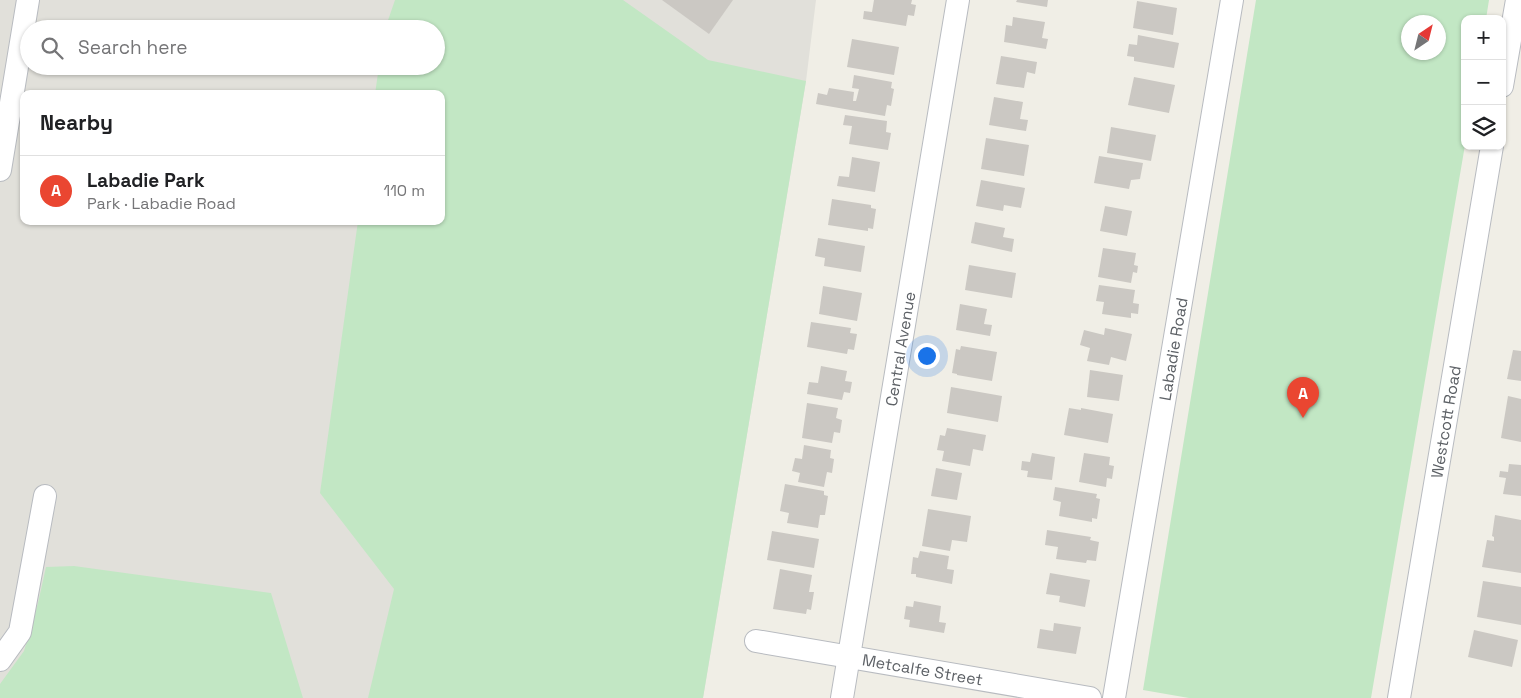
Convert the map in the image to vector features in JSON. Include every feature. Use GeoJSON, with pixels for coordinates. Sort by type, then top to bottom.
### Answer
{"type":"FeatureCollection","features":[{"type":"Feature","properties":{"kind":"street"},"geometry":{"type":"LineString","coordinates":[[25,20],[28,0]]}},
{"type":"Feature","properties":{"kind":"street","name":"Central Avenue"},"geometry":{"type":"LineString","coordinates":[[842,698],[958,0]]}},
{"type":"Feature","properties":{"kind":"street","name":"Labadie Road"},"geometry":{"type":"LineString","coordinates":[[1114,698],[1232,0]]}},
{"type":"Feature","properties":{"kind":"street"},"geometry":{"type":"LineString","coordinates":[[1506,63],[1517,0]]}},
{"type":"Feature","properties":{"kind":"street"},"geometry":{"type":"LineString","coordinates":[[0,170],[20,49]]}},
{"type":"Feature","properties":{"kind":"street","name":"Westcott Road"},"geometry":{"type":"LineString","coordinates":[[1399,698],[1491,150]]}},
{"type":"Feature","properties":{"kind":"street"},"geometry":{"type":"LineString","coordinates":[[0,660],[20,632],[45,496]]}},
{"type":"Feature","properties":{"kind":"street","name":"Metcalfe Street"},"geometry":{"type":"LineString","coordinates":[[756,641],[1090,698]]}},
{"type":"Feature","properties":{"kind":"shaded area"},"geometry":{"type":"Polygon","coordinates":[[[0,0],[816,0],[806,81],[703,698],[0,698],[0,0]]]}},
{"type":"Feature","properties":{"kind":"green space"},"geometry":{"type":"Polygon","coordinates":[[[395,0],[623,0],[708,60],[806,81],[703,698],[368,698],[394,589],[320,493],[357,225],[445,225],[445,90],[376,90],[378,75],[445,75],[445,20],[388,20],[395,0]]]}},
{"type":"Feature","properties":{"kind":"green space"},"geometry":{"type":"Polygon","coordinates":[[[1256,0],[1489,0],[1487,15],[1461,15],[1461,150],[1464,150],[1371,698],[1189,698],[1143,690],[1256,0]]]}},
{"type":"Feature","properties":{"kind":"green space"},"geometry":{"type":"Polygon","coordinates":[[[74,566],[271,593],[303,698],[0,698],[0,684],[24,651],[46,567],[74,566]]]}},
{"type":"Feature","properties":{"kind":"building"},"geometry":{"type":"Polygon","coordinates":[[[662,0],[733,0],[709,34],[662,0]]]}},
{"type":"Feature","properties":{"kind":"building"},"geometry":{"type":"Polygon","coordinates":[[[874,0],[912,0],[911,4],[916,5],[914,16],[908,15],[906,26],[863,19],[864,11],[872,12],[874,0]]]}},
{"type":"Feature","properties":{"kind":"building"},"geometry":{"type":"Polygon","coordinates":[[[1017,0],[1048,0],[1047,7],[1016,2],[1017,0]]]}},
{"type":"Feature","properties":{"kind":"building"},"geometry":{"type":"Polygon","coordinates":[[[1137,1],[1177,8],[1173,35],[1133,28],[1137,1]]]}},
{"type":"Feature","properties":{"kind":"building"},"geometry":{"type":"Polygon","coordinates":[[[1013,17],[1045,22],[1042,38],[1048,39],[1046,49],[1004,42],[1006,25],[1012,26],[1013,17]]]}},
{"type":"Feature","properties":{"kind":"building"},"geometry":{"type":"Polygon","coordinates":[[[1138,35],[1179,43],[1174,68],[1134,61],[1134,57],[1127,56],[1129,44],[1137,45],[1138,35]]]}},
{"type":"Feature","properties":{"kind":"building"},"geometry":{"type":"Polygon","coordinates":[[[852,39],[899,47],[894,75],[847,67],[852,39]]]}},
{"type":"Feature","properties":{"kind":"building"},"geometry":{"type":"Polygon","coordinates":[[[1001,56],[1037,62],[1035,74],[1027,72],[1024,88],[996,84],[1001,56]]]}},
{"type":"Feature","properties":{"kind":"building"},"geometry":{"type":"Polygon","coordinates":[[[854,75],[892,82],[891,88],[894,89],[891,106],[887,105],[885,116],[816,104],[818,93],[827,95],[829,88],[854,92],[853,101],[856,101],[859,89],[852,88],[854,75]]]}},
{"type":"Feature","properties":{"kind":"building"},"geometry":{"type":"Polygon","coordinates":[[[1134,77],[1175,85],[1169,113],[1128,105],[1134,77]]]}},
{"type":"Feature","properties":{"kind":"building"},"geometry":{"type":"Polygon","coordinates":[[[994,97],[1023,102],[1020,119],[1028,120],[1026,131],[989,125],[994,97]]]}},
{"type":"Feature","properties":{"kind":"building"},"geometry":{"type":"Polygon","coordinates":[[[845,115],[887,121],[886,132],[891,133],[888,150],[849,144],[852,126],[843,125],[845,115]]]}},
{"type":"Feature","properties":{"kind":"building"},"geometry":{"type":"Polygon","coordinates":[[[1111,127],[1156,135],[1151,161],[1107,153],[1111,127]]]}},
{"type":"Feature","properties":{"kind":"building"},"geometry":{"type":"Polygon","coordinates":[[[986,138],[1029,145],[1024,176],[981,169],[986,138]]]}},
{"type":"Feature","properties":{"kind":"building"},"geometry":{"type":"Polygon","coordinates":[[[1099,156],[1143,163],[1140,179],[1131,180],[1129,189],[1094,183],[1099,156]]]}},
{"type":"Feature","properties":{"kind":"building"},"geometry":{"type":"Polygon","coordinates":[[[852,157],[880,162],[875,192],[837,186],[839,176],[849,177],[852,157]]]}},
{"type":"Feature","properties":{"kind":"building"},"geometry":{"type":"Polygon","coordinates":[[[981,180],[1025,188],[1021,208],[1004,205],[1003,211],[976,206],[981,180]]]}},
{"type":"Feature","properties":{"kind":"building"},"geometry":{"type":"Polygon","coordinates":[[[832,199],[871,205],[871,208],[876,209],[873,229],[868,228],[868,231],[828,225],[832,199]]]}},
{"type":"Feature","properties":{"kind":"building"},"geometry":{"type":"Polygon","coordinates":[[[1105,206],[1132,211],[1127,236],[1100,231],[1105,206]]]}},
{"type":"Feature","properties":{"kind":"building"},"geometry":{"type":"Polygon","coordinates":[[[975,222],[1005,228],[1003,237],[1014,239],[1012,252],[971,243],[975,222]]]}},
{"type":"Feature","properties":{"kind":"building"},"geometry":{"type":"Polygon","coordinates":[[[818,238],[865,246],[861,272],[824,266],[825,258],[815,256],[818,238]]]}},
{"type":"Feature","properties":{"kind":"building"},"geometry":{"type":"Polygon","coordinates":[[[1103,248],[1136,253],[1134,265],[1138,266],[1137,273],[1133,272],[1131,283],[1098,277],[1103,248]]]}},
{"type":"Feature","properties":{"kind":"building"},"geometry":{"type":"Polygon","coordinates":[[[969,265],[1016,273],[1012,298],[965,290],[969,265]]]}},
{"type":"Feature","properties":{"kind":"building"},"geometry":{"type":"Polygon","coordinates":[[[1099,285],[1135,290],[1133,303],[1139,304],[1138,314],[1131,313],[1131,318],[1102,314],[1104,302],[1096,301],[1099,285]]]}},
{"type":"Feature","properties":{"kind":"building"},"geometry":{"type":"Polygon","coordinates":[[[823,286],[862,293],[857,321],[819,314],[823,286]]]}},
{"type":"Feature","properties":{"kind":"building"},"geometry":{"type":"Polygon","coordinates":[[[960,304],[987,309],[984,324],[992,325],[990,336],[956,330],[960,304]]]}},
{"type":"Feature","properties":{"kind":"building"},"geometry":{"type":"Polygon","coordinates":[[[811,322],[851,328],[850,333],[857,334],[854,350],[848,349],[847,354],[807,347],[811,322]]]}},
{"type":"Feature","properties":{"kind":"building"},"geometry":{"type":"Polygon","coordinates":[[[1105,328],[1132,334],[1126,361],[1111,357],[1109,365],[1087,361],[1090,348],[1080,345],[1084,330],[1104,335],[1105,328]]]}},
{"type":"Feature","properties":{"kind":"building"},"geometry":{"type":"Polygon","coordinates":[[[961,346],[997,352],[992,381],[952,373],[956,349],[960,350],[961,346]]]}},
{"type":"Feature","properties":{"kind":"building"},"geometry":{"type":"Polygon","coordinates":[[[1513,350],[1521,351],[1521,381],[1507,379],[1513,350]]]}},
{"type":"Feature","properties":{"kind":"building"},"geometry":{"type":"Polygon","coordinates":[[[821,366],[847,371],[845,381],[852,382],[850,393],[844,392],[842,400],[807,394],[809,382],[818,383],[821,366]]]}},
{"type":"Feature","properties":{"kind":"building"},"geometry":{"type":"Polygon","coordinates":[[[1090,370],[1123,375],[1119,401],[1087,397],[1090,370]]]}},
{"type":"Feature","properties":{"kind":"building"},"geometry":{"type":"Polygon","coordinates":[[[951,387],[1002,396],[998,422],[947,413],[951,387]]]}},
{"type":"Feature","properties":{"kind":"building"},"geometry":{"type":"Polygon","coordinates":[[[1508,396],[1521,399],[1521,442],[1501,438],[1508,396]]]}},
{"type":"Feature","properties":{"kind":"building"},"geometry":{"type":"Polygon","coordinates":[[[807,403],[838,408],[836,418],[842,420],[840,433],[834,432],[832,443],[802,438],[807,403]]]}},
{"type":"Feature","properties":{"kind":"building"},"geometry":{"type":"Polygon","coordinates":[[[1069,408],[1081,410],[1081,408],[1113,414],[1108,443],[1064,435],[1069,408]]]}},
{"type":"Feature","properties":{"kind":"building"},"geometry":{"type":"Polygon","coordinates":[[[947,428],[986,435],[983,451],[973,449],[970,466],[942,461],[944,451],[937,450],[940,435],[945,436],[947,428]]]}},
{"type":"Feature","properties":{"kind":"building"},"geometry":{"type":"Polygon","coordinates":[[[804,445],[831,450],[830,458],[834,459],[832,473],[827,472],[824,487],[798,482],[800,473],[792,471],[795,458],[802,459],[804,445]]]}},
{"type":"Feature","properties":{"kind":"building"},"geometry":{"type":"Polygon","coordinates":[[[1032,453],[1055,457],[1052,480],[1027,477],[1028,471],[1021,470],[1022,461],[1030,462],[1032,453]]]}},
{"type":"Feature","properties":{"kind":"building"},"geometry":{"type":"Polygon","coordinates":[[[1084,453],[1110,457],[1109,465],[1114,466],[1112,479],[1107,478],[1106,487],[1079,482],[1084,453]]]}},
{"type":"Feature","properties":{"kind":"building"},"geometry":{"type":"Polygon","coordinates":[[[1509,464],[1521,465],[1521,496],[1503,494],[1506,478],[1499,477],[1500,471],[1508,472],[1509,464]]]}},
{"type":"Feature","properties":{"kind":"building"},"geometry":{"type":"Polygon","coordinates":[[[936,468],[962,473],[957,500],[931,496],[936,468]]]}},
{"type":"Feature","properties":{"kind":"building"},"geometry":{"type":"Polygon","coordinates":[[[785,484],[824,491],[824,495],[828,496],[825,515],[820,515],[818,528],[787,523],[789,513],[780,511],[785,484]]]}},
{"type":"Feature","properties":{"kind":"building"},"geometry":{"type":"Polygon","coordinates":[[[1055,487],[1097,494],[1096,498],[1100,499],[1097,519],[1092,518],[1092,522],[1059,516],[1061,502],[1053,500],[1055,487]]]}},
{"type":"Feature","properties":{"kind":"building"},"geometry":{"type":"Polygon","coordinates":[[[928,509],[971,516],[967,542],[952,540],[950,551],[922,546],[928,509]]]}},
{"type":"Feature","properties":{"kind":"building"},"geometry":{"type":"Polygon","coordinates":[[[1495,515],[1521,520],[1521,573],[1482,567],[1487,540],[1494,541],[1492,536],[1495,515]]]}},
{"type":"Feature","properties":{"kind":"building"},"geometry":{"type":"Polygon","coordinates":[[[1047,530],[1091,537],[1090,540],[1099,542],[1096,561],[1087,560],[1086,563],[1056,559],[1058,547],[1045,545],[1047,530]]]}},
{"type":"Feature","properties":{"kind":"building"},"geometry":{"type":"Polygon","coordinates":[[[772,531],[819,539],[814,568],[767,560],[772,531]]]}},
{"type":"Feature","properties":{"kind":"building"},"geometry":{"type":"Polygon","coordinates":[[[920,551],[949,556],[947,569],[954,570],[952,584],[916,577],[916,574],[911,574],[913,557],[918,558],[920,551]]]}},
{"type":"Feature","properties":{"kind":"building"},"geometry":{"type":"Polygon","coordinates":[[[780,569],[812,575],[809,592],[814,592],[811,610],[807,609],[806,614],[773,609],[780,569]]]}},
{"type":"Feature","properties":{"kind":"building"},"geometry":{"type":"Polygon","coordinates":[[[1050,573],[1090,580],[1085,607],[1059,602],[1060,596],[1046,594],[1050,573]]]}},
{"type":"Feature","properties":{"kind":"building"},"geometry":{"type":"Polygon","coordinates":[[[1483,581],[1521,587],[1521,625],[1477,617],[1483,581]]]}},
{"type":"Feature","properties":{"kind":"building"},"geometry":{"type":"Polygon","coordinates":[[[914,601],[941,606],[939,622],[946,623],[944,633],[909,627],[910,620],[904,619],[906,606],[913,607],[914,601]]]}},
{"type":"Feature","properties":{"kind":"building"},"geometry":{"type":"Polygon","coordinates":[[[1054,623],[1081,627],[1076,654],[1037,648],[1040,629],[1053,631],[1054,623]]]}},
{"type":"Feature","properties":{"kind":"building"},"geometry":{"type":"Polygon","coordinates":[[[1474,630],[1518,640],[1512,667],[1468,657],[1474,630]]]}},
{"type":"Feature","properties":{"kind":"place","name":"Labadie Park"},"geometry":{"type":"Point","coordinates":[1303,418]}}]}
